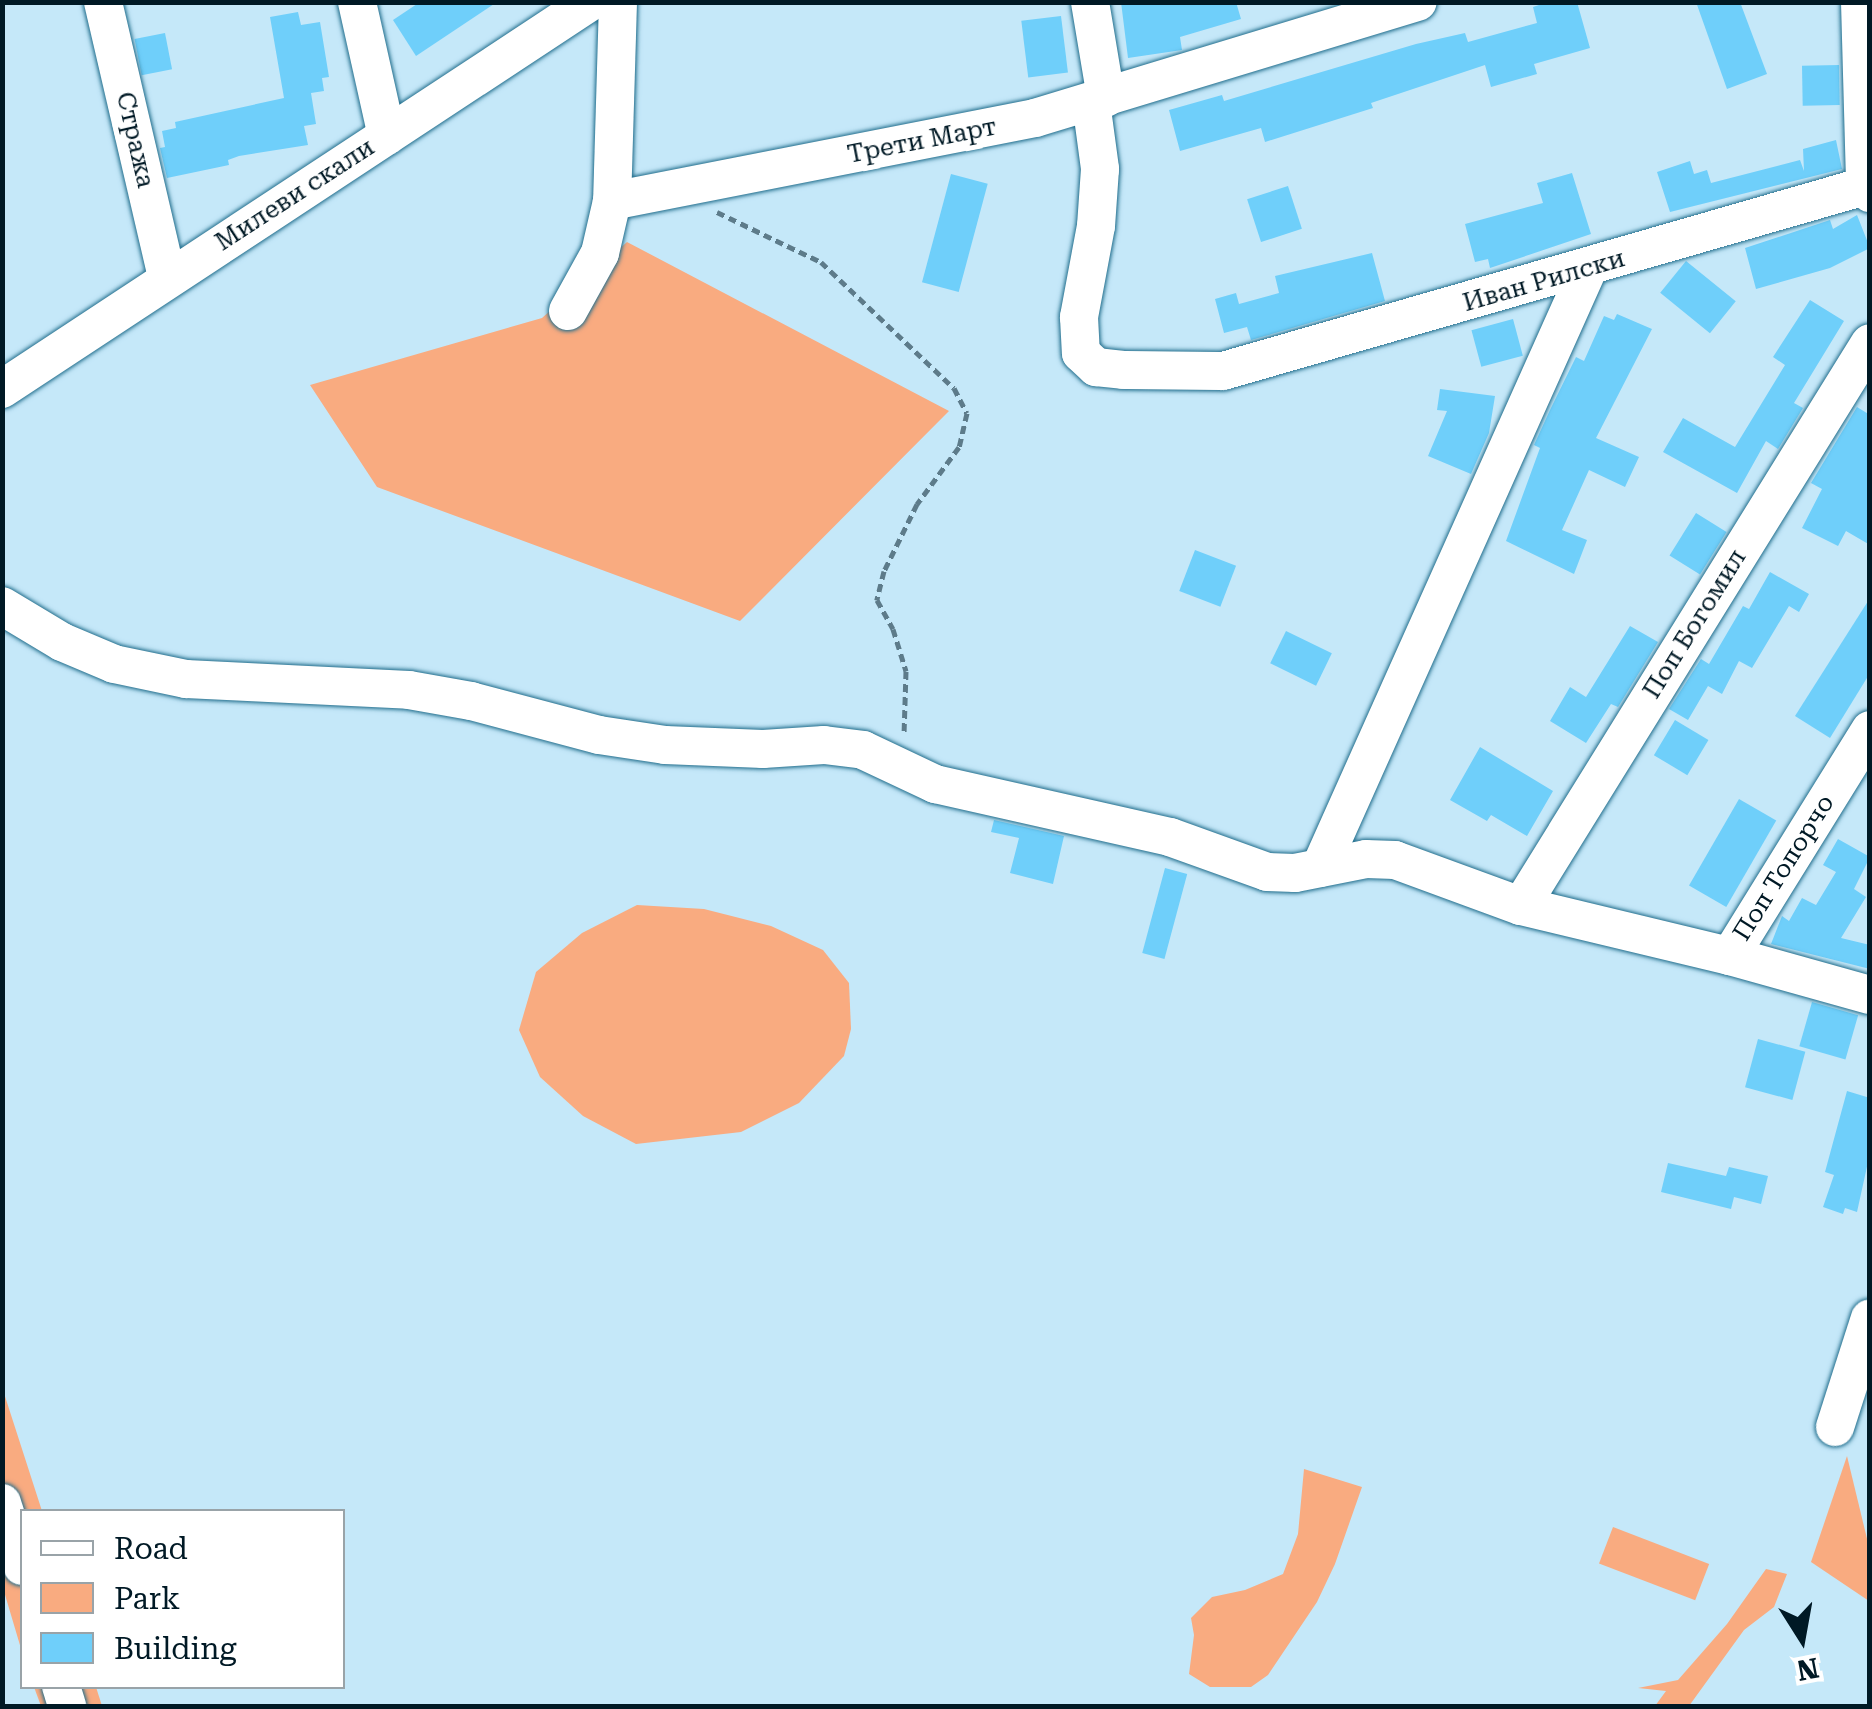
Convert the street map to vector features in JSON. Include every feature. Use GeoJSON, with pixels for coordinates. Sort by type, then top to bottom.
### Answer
{"type":"FeatureCollection","features":[{"type":"Feature","properties":{"kind":"street","name":"Стража"},"geometry":{"type":"LineString","coordinates":[[103,2],[167,278]]}},
{"type":"Feature","properties":{"kind":"street"},"geometry":{"type":"LineString","coordinates":[[357,2],[386,136]]}},
{"type":"Feature","properties":{"kind":"street","name":"Милеви скали"},"geometry":{"type":"LineString","coordinates":[[2,389],[590,2]]}},
{"type":"Feature","properties":{"kind":"street"},"geometry":{"type":"LineString","coordinates":[[568,311],[600,253],[612,201],[618,2]]}},
{"type":"Feature","properties":{"kind":"street","name":"Иван Рилски"},"geometry":{"type":"LineString","coordinates":[[1090,2],[1099,100],[1100,169],[1096,226],[1079,317],[1082,352],[1096,367],[1222,371],[1867,189]]}},
{"type":"Feature","properties":{"kind":"street","name":"Трети Март"},"geometry":{"type":"LineString","coordinates":[[612,201],[1036,118],[1418,2]]}},
{"type":"Feature","properties":{"kind":"street"},"geometry":{"type":"LineString","coordinates":[[1860,2],[1867,189]]}},
{"type":"Feature","properties":{"kind":"street"},"geometry":{"type":"LineString","coordinates":[[1320,868],[1588,269]]}},
{"type":"Feature","properties":{"kind":"street","name":"Поп Богомил"},"geometry":{"type":"LineString","coordinates":[[1521,906],[1870,344]]}},
{"type":"Feature","properties":{"kind":"street"},"geometry":{"type":"LineString","coordinates":[[2,606],[62,642],[114,664],[186,679],[408,690],[599,735],[665,745],[824,745],[863,750],[935,784],[1170,838],[1267,872],[1366,859],[1395,860],[1521,906],[1730,956],[1870,996]]}},
{"type":"Feature","properties":{"kind":"street","name":"Поп Топорчо"},"geometry":{"type":"LineString","coordinates":[[1730,956],[1870,730]]}},
{"type":"Feature","properties":{"kind":"street"},"geometry":{"type":"LineString","coordinates":[[1348,804],[1357,824],[1395,860]]}},
{"type":"Feature","properties":{"kind":"street"},"geometry":{"type":"LineString","coordinates":[[1835,1427],[1870,1318]]}},
{"type":"Feature","properties":{"kind":"street"},"geometry":{"type":"LineString","coordinates":[[2,1502],[20,1560]]}},
{"type":"Feature","properties":{"kind":"path"},"geometry":{"type":"LineString","coordinates":[[712,210],[821,262],[954,388],[967,413],[959,447],[917,504],[884,571],[877,600],[894,629],[906,671],[908,714],[899,768]]}},
{"type":"Feature","properties":{"kind":"green space"},"geometry":{"type":"Polygon","coordinates":[[[627,242],[949,411],[740,621],[377,487],[310,385],[542,318],[627,242]]]}},
{"type":"Feature","properties":{"kind":"green space"},"geometry":{"type":"Polygon","coordinates":[[[637,905],[704,909],[771,926],[823,950],[849,983],[851,1029],[844,1056],[799,1103],[741,1132],[636,1144],[583,1116],[540,1077],[519,1030],[536,972],[582,933],[637,905]]]}},
{"type":"Feature","properties":{"kind":"green space"},"geometry":{"type":"Polygon","coordinates":[[[2,1387],[41,1509],[20,1509],[20,1645],[3,1588],[2,1387]]]}},
{"type":"Feature","properties":{"kind":"green space"},"geometry":{"type":"Polygon","coordinates":[[[1847,1456],[1869,1547],[1869,1601],[1811,1562],[1847,1456]]]}},
{"type":"Feature","properties":{"kind":"green space"},"geometry":{"type":"Polygon","coordinates":[[[1304,1469],[1362,1487],[1335,1564],[1317,1602],[1268,1675],[1251,1687],[1210,1687],[1189,1674],[1194,1635],[1191,1618],[1212,1597],[1245,1590],[1283,1574],[1298,1534],[1304,1469]]]}},
{"type":"Feature","properties":{"kind":"green space"},"geometry":{"type":"Polygon","coordinates":[[[1613,1527],[1709,1564],[1695,1600],[1599,1563],[1613,1527]]]}},
{"type":"Feature","properties":{"kind":"green space"},"geometry":{"type":"Polygon","coordinates":[[[1766,1569],[1787,1574],[1774,1607],[1744,1630],[1689,1706],[1655,1706],[1666,1691],[1638,1688],[1678,1680],[1727,1624],[1766,1569]]]}},
{"type":"Feature","properties":{"kind":"green space"},"geometry":{"type":"Polygon","coordinates":[[[35,1689],[97,1689],[102,1706],[41,1706],[35,1689]]]}},
{"type":"Feature","properties":{"kind":"building"},"geometry":{"type":"Polygon","coordinates":[[[420,2],[497,2],[416,56],[393,20],[420,2]]]}},
{"type":"Feature","properties":{"kind":"building"},"geometry":{"type":"Polygon","coordinates":[[[1121,2],[1236,2],[1241,19],[1180,37],[1182,50],[1128,58],[1121,2]]]}},
{"type":"Feature","properties":{"kind":"building"},"geometry":{"type":"Polygon","coordinates":[[[1548,2],[1577,2],[1590,48],[1534,64],[1537,74],[1491,87],[1485,65],[1371,103],[1373,108],[1265,142],[1261,128],[1180,151],[1169,110],[1222,95],[1224,101],[1416,44],[1465,33],[1468,42],[1537,23],[1533,7],[1548,2]]]}},
{"type":"Feature","properties":{"kind":"building"},"geometry":{"type":"Polygon","coordinates":[[[1696,2],[1740,2],[1767,74],[1727,89],[1696,2]]]}},
{"type":"Feature","properties":{"kind":"building"},"geometry":{"type":"Polygon","coordinates":[[[298,12],[301,25],[320,22],[329,77],[322,78],[324,91],[311,93],[316,124],[304,126],[308,145],[239,156],[228,160],[229,165],[167,178],[160,148],[165,147],[162,131],[176,128],[175,122],[284,98],[270,17],[298,12]]]}},
{"type":"Feature","properties":{"kind":"building"},"geometry":{"type":"Polygon","coordinates":[[[1061,16],[1068,73],[1028,77],[1021,21],[1061,16]]]}},
{"type":"Feature","properties":{"kind":"building"},"geometry":{"type":"Polygon","coordinates":[[[165,33],[172,69],[142,75],[135,39],[165,33]]]}},
{"type":"Feature","properties":{"kind":"building"},"geometry":{"type":"Polygon","coordinates":[[[1839,65],[1840,105],[1803,106],[1802,66],[1839,65]]]}},
{"type":"Feature","properties":{"kind":"building"},"geometry":{"type":"Polygon","coordinates":[[[1836,140],[1842,169],[1670,212],[1657,172],[1690,161],[1694,174],[1707,170],[1711,183],[1800,160],[1804,171],[1803,149],[1836,140]]]}},
{"type":"Feature","properties":{"kind":"building"},"geometry":{"type":"Polygon","coordinates":[[[1572,173],[1591,234],[1490,268],[1488,259],[1475,262],[1465,224],[1543,203],[1537,183],[1572,173]]]}},
{"type":"Feature","properties":{"kind":"building"},"geometry":{"type":"Polygon","coordinates":[[[951,174],[988,184],[959,292],[922,282],[951,174]]]}},
{"type":"Feature","properties":{"kind":"building"},"geometry":{"type":"Polygon","coordinates":[[[1288,186],[1302,229],[1261,242],[1247,199],[1288,186]]]}},
{"type":"Feature","properties":{"kind":"building"},"geometry":{"type":"Polygon","coordinates":[[[1857,215],[1870,248],[1830,268],[1756,289],[1745,248],[1830,220],[1833,229],[1857,215]]]}},
{"type":"Feature","properties":{"kind":"building"},"geometry":{"type":"Polygon","coordinates":[[[1372,253],[1385,301],[1251,340],[1247,327],[1224,333],[1215,299],[1236,293],[1239,304],[1279,293],[1275,276],[1372,253]]]}},
{"type":"Feature","properties":{"kind":"building"},"geometry":{"type":"Polygon","coordinates":[[[1686,261],[1736,301],[1710,333],[1660,293],[1686,261]]]}},
{"type":"Feature","properties":{"kind":"building"},"geometry":{"type":"Polygon","coordinates":[[[1810,300],[1844,321],[1794,403],[1803,408],[1778,449],[1766,441],[1737,493],[1663,452],[1683,418],[1735,447],[1785,365],[1773,357],[1810,300]]]}},
{"type":"Feature","properties":{"kind":"building"},"geometry":{"type":"Polygon","coordinates":[[[1617,314],[1652,329],[1596,438],[1639,457],[1625,487],[1589,470],[1562,530],[1587,540],[1574,574],[1506,541],[1540,448],[1534,445],[1550,410],[1576,357],[1584,361],[1604,316],[1614,320],[1617,314]]]}},
{"type":"Feature","properties":{"kind":"building"},"geometry":{"type":"Polygon","coordinates":[[[1513,319],[1523,356],[1481,367],[1471,330],[1513,319]]]}},
{"type":"Feature","properties":{"kind":"building"},"geometry":{"type":"Polygon","coordinates":[[[1440,389],[1495,396],[1489,433],[1471,474],[1428,456],[1447,411],[1437,410],[1440,389]]]}},
{"type":"Feature","properties":{"kind":"building"},"geometry":{"type":"Polygon","coordinates":[[[1857,407],[1870,415],[1870,545],[1846,531],[1838,546],[1802,528],[1822,489],[1811,483],[1857,407]]]}},
{"type":"Feature","properties":{"kind":"building"},"geometry":{"type":"Polygon","coordinates":[[[1696,513],[1727,532],[1700,574],[1670,555],[1696,513]]]}},
{"type":"Feature","properties":{"kind":"building"},"geometry":{"type":"Polygon","coordinates":[[[1195,550],[1236,566],[1220,607],[1179,591],[1195,550]]]}},
{"type":"Feature","properties":{"kind":"building"},"geometry":{"type":"Polygon","coordinates":[[[1770,572],[1809,594],[1799,612],[1789,606],[1752,668],[1739,661],[1722,694],[1708,686],[1688,720],[1669,709],[1701,659],[1709,664],[1743,606],[1749,609],[1770,572]]]}},
{"type":"Feature","properties":{"kind":"building"},"geometry":{"type":"Polygon","coordinates":[[[1870,598],[1870,673],[1830,738],[1795,716],[1870,598]]]}},
{"type":"Feature","properties":{"kind":"building"},"geometry":{"type":"Polygon","coordinates":[[[1630,626],[1658,642],[1618,707],[1611,704],[1586,743],[1550,721],[1570,687],[1586,697],[1630,626]]]}},
{"type":"Feature","properties":{"kind":"building"},"geometry":{"type":"Polygon","coordinates":[[[1286,631],[1332,653],[1316,686],[1270,663],[1286,631]]]}},
{"type":"Feature","properties":{"kind":"building"},"geometry":{"type":"Polygon","coordinates":[[[1675,720],[1708,740],[1687,775],[1654,755],[1675,720]]]}},
{"type":"Feature","properties":{"kind":"building"},"geometry":{"type":"Polygon","coordinates":[[[1480,747],[1553,791],[1527,836],[1491,815],[1487,821],[1450,800],[1480,747]]]}},
{"type":"Feature","properties":{"kind":"building"},"geometry":{"type":"Polygon","coordinates":[[[1739,799],[1776,820],[1726,907],[1689,886],[1739,799]]]}},
{"type":"Feature","properties":{"kind":"building"},"geometry":{"type":"Polygon","coordinates":[[[994,820],[1064,836],[1053,884],[1010,873],[1019,838],[991,832],[994,820]]]}},
{"type":"Feature","properties":{"kind":"building"},"geometry":{"type":"Polygon","coordinates":[[[1838,839],[1870,857],[1854,889],[1866,897],[1841,938],[1870,945],[1870,969],[1771,944],[1782,916],[1789,921],[1802,898],[1816,905],[1836,872],[1823,865],[1838,839]]]}},
{"type":"Feature","properties":{"kind":"building"},"geometry":{"type":"Polygon","coordinates":[[[1165,868],[1187,874],[1164,959],[1142,953],[1165,868]]]}},
{"type":"Feature","properties":{"kind":"building"},"geometry":{"type":"Polygon","coordinates":[[[1812,1002],[1858,1015],[1845,1059],[1799,1046],[1812,1002]]]}},
{"type":"Feature","properties":{"kind":"building"},"geometry":{"type":"Polygon","coordinates":[[[1758,1039],[1805,1052],[1792,1100],[1745,1087],[1758,1039]]]}},
{"type":"Feature","properties":{"kind":"building"},"geometry":{"type":"Polygon","coordinates":[[[1847,1091],[1870,1098],[1870,1153],[1857,1212],[1845,1208],[1843,1214],[1823,1207],[1834,1175],[1825,1172],[1847,1091]]]}},
{"type":"Feature","properties":{"kind":"building"},"geometry":{"type":"Polygon","coordinates":[[[1668,1163],[1726,1176],[1729,1167],[1768,1176],[1761,1204],[1734,1197],[1731,1209],[1661,1192],[1668,1163]]]}}]}
